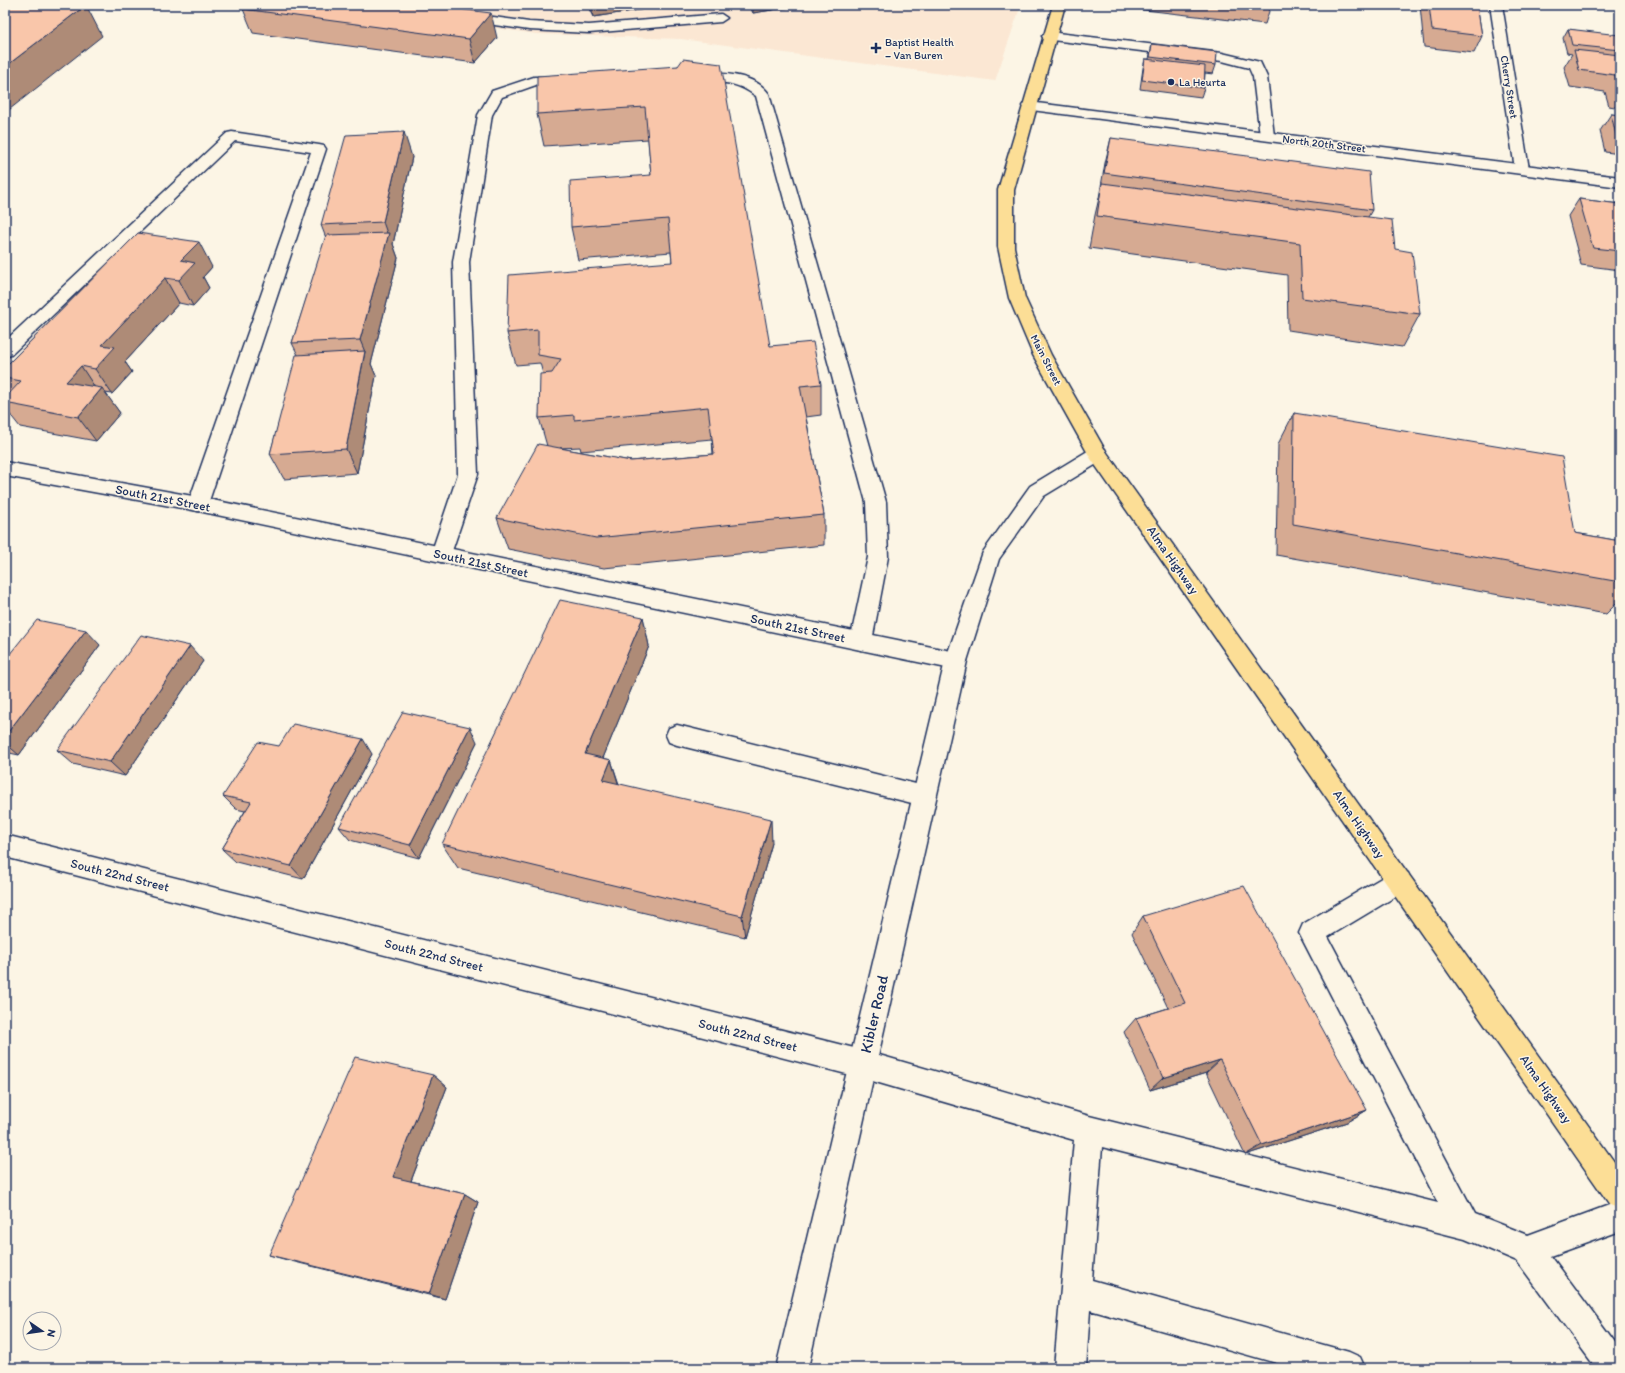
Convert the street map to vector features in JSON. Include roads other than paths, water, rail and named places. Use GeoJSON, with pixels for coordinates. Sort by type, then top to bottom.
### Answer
{"type":"FeatureCollection","features":[{"type":"Feature","properties":{"kind":"main road","name":"Main Street"},"geometry":{"type":"LineString","coordinates":[[1059,5],[1006,190],[1006,247],[1020,306],[1042,355],[1098,454]]}},
{"type":"Feature","properties":{"kind":"main road","name":"Alma Highway"},"geometry":{"type":"LineString","coordinates":[[1098,454],[1620,1195]]}},
{"type":"Feature","properties":{"kind":"street","name":"Cherry Street"},"geometry":{"type":"LineString","coordinates":[[1496,5],[1522,169]]}},
{"type":"Feature","properties":{"kind":"street"},"geometry":{"type":"LineString","coordinates":[[451,14],[529,26],[589,29],[721,18]]}},
{"type":"Feature","properties":{"kind":"street"},"geometry":{"type":"LineString","coordinates":[[1050,36],[1222,57],[1255,65],[1260,77],[1267,136]]}},
{"type":"Feature","properties":{"kind":"street"},"geometry":{"type":"LineString","coordinates":[[678,77],[724,77],[748,83],[762,94],[876,502],[878,557],[861,641]]}},
{"type":"Feature","properties":{"kind":"street"},"geometry":{"type":"LineString","coordinates":[[440,554],[468,474],[461,262],[485,115],[497,94],[534,81],[580,79]]}},
{"type":"Feature","properties":{"kind":"street","name":"North 20th Street"},"geometry":{"type":"LineString","coordinates":[[1029,106],[1620,182]]}},
{"type":"Feature","properties":{"kind":"street"},"geometry":{"type":"LineString","coordinates":[[5,351],[232,136],[319,149],[198,504]]}},
{"type":"Feature","properties":{"kind":"street"},"geometry":{"type":"LineString","coordinates":[[956,660],[990,557],[1037,491],[1098,454]]}},
{"type":"Feature","properties":{"kind":"street","name":"South 21st Street"},"geometry":{"type":"LineString","coordinates":[[5,469],[198,504],[956,660]]}},
{"type":"Feature","properties":{"kind":"street","name":"Kibler Road"},"geometry":{"type":"LineString","coordinates":[[792,1368],[956,660]]}},
{"type":"Feature","properties":{"kind":"street"},"geometry":{"type":"LineString","coordinates":[[677,735],[924,796]]}},
{"type":"Feature","properties":{"kind":"street","name":"South 22nd Street"},"geometry":{"type":"LineString","coordinates":[[5,846],[862,1064],[1090,1130],[1465,1224],[1528,1250]]}},
{"type":"Feature","properties":{"kind":"street"},"geometry":{"type":"LineString","coordinates":[[1399,881],[1312,933],[1465,1224]]}},
{"type":"Feature","properties":{"kind":"street"},"geometry":{"type":"LineString","coordinates":[[1070,1368],[1090,1130]]}},
{"type":"Feature","properties":{"kind":"street"},"geometry":{"type":"LineString","coordinates":[[1615,1368],[1528,1250],[1620,1216]]}},
{"type":"Feature","properties":{"kind":"street"},"geometry":{"type":"LineString","coordinates":[[1076,1291],[1348,1368]]}},
{"type":"Feature","properties":{"kind":"place","name":"Baptist Health – Van Buren"},"geometry":{"type":"Point","coordinates":[876,48]}},
{"type":"Feature","properties":{"kind":"place","name":"La Heurta"},"geometry":{"type":"Point","coordinates":[1171,82]}}]}
